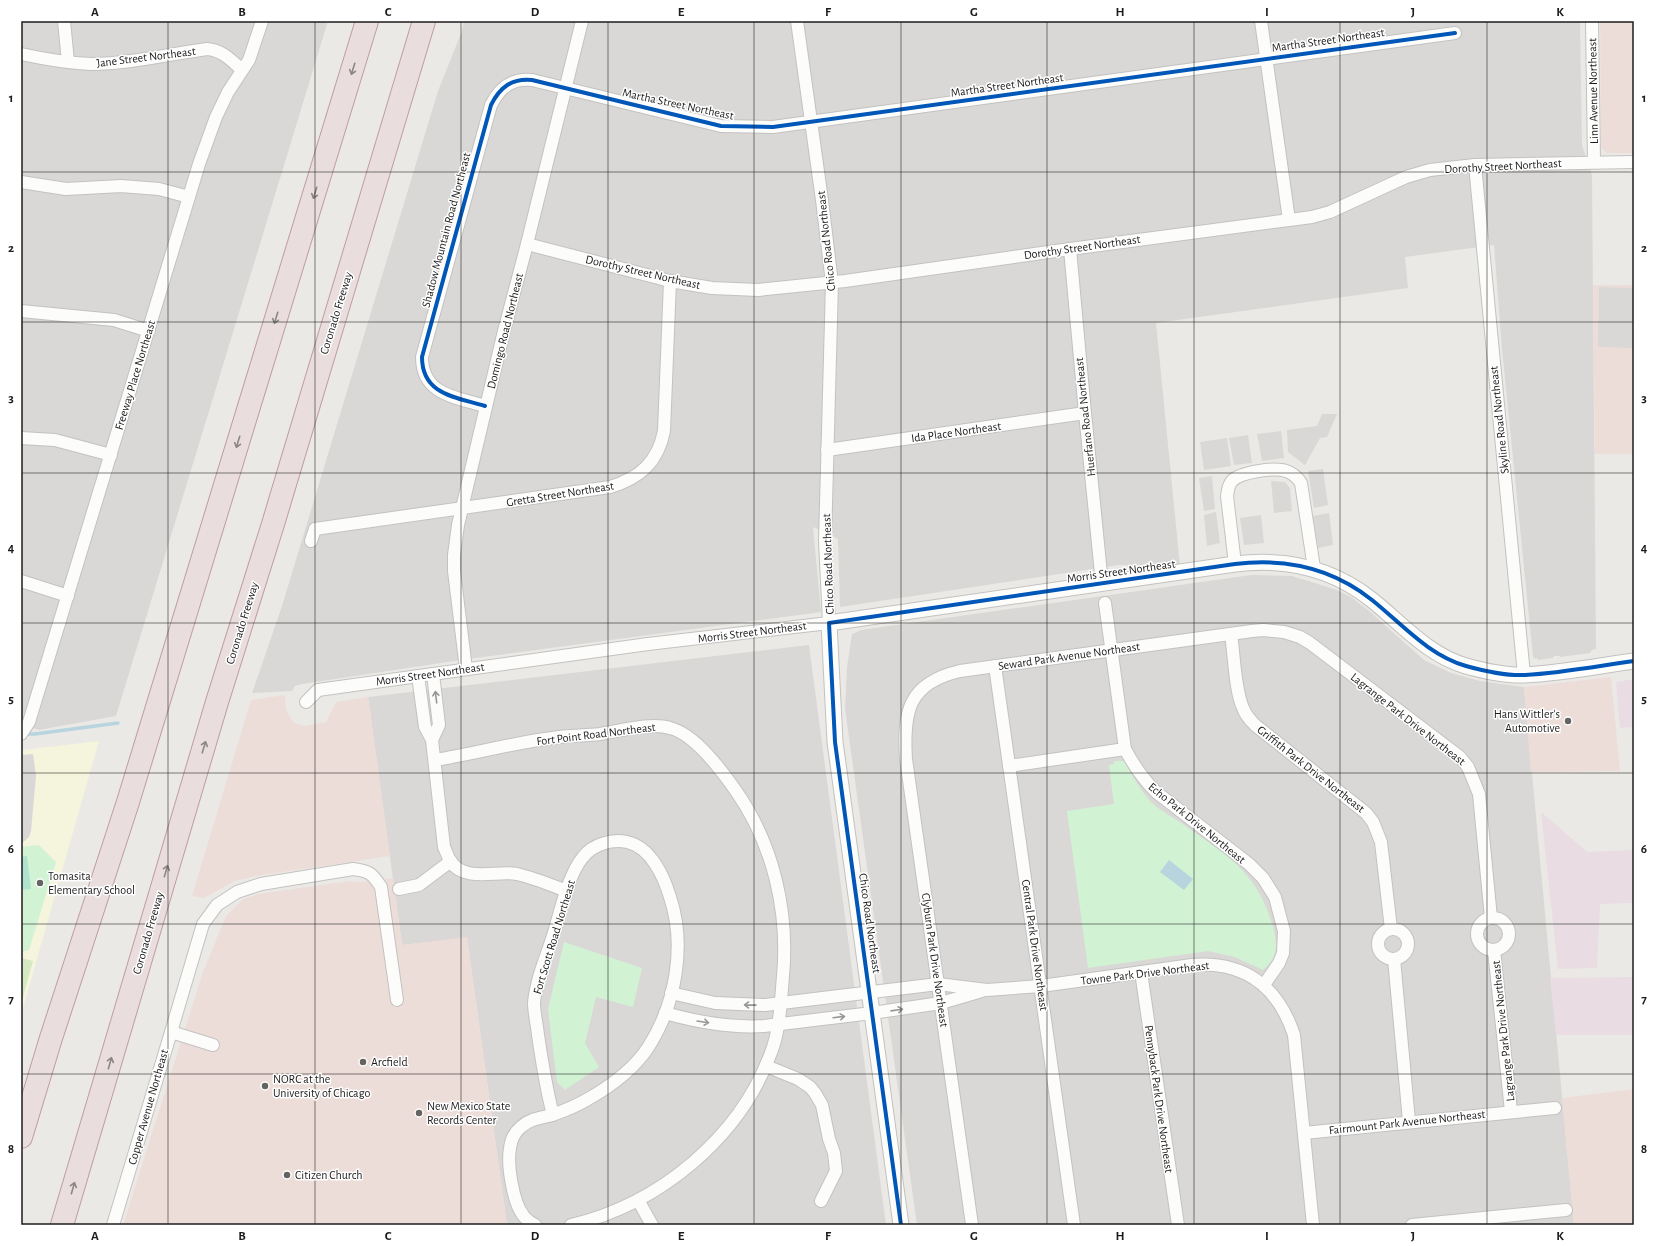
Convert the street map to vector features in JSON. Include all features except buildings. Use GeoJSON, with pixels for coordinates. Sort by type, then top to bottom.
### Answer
{"type":"FeatureCollection","features":[{"type":"Feature","properties":{"kind":"highway","name":"Coronado Freeway"},"geometry":{"type":"LineString","coordinates":[[62,1225],[182,820],[273,524],[375,179],[424,21]]}},
{"type":"Feature","properties":{"kind":"highway"},"geometry":{"type":"LineString","coordinates":[[375,179],[434,21]]}},
{"type":"Feature","properties":{"kind":"highway"},"geometry":{"type":"LineString","coordinates":[[21,1137],[51,1038],[128,802],[366,25]]}},
{"type":"Feature","properties":{"kind":"street"},"geometry":{"type":"LineString","coordinates":[[64,21],[68,62]]}},
{"type":"Feature","properties":{"kind":"street","name":"Freeway Place Northeast"},"geometry":{"type":"LineString","coordinates":[[21,734],[29,722],[189,198],[216,117],[228,92],[241,70],[249,60],[262,21]]}},
{"type":"Feature","properties":{"kind":"street","name":"Domingo Road Northeast"},"geometry":{"type":"LineString","coordinates":[[466,669],[454,571],[456,541],[461,509],[485,406],[582,21]]}},
{"type":"Feature","properties":{"kind":"street","name":"Chico Road Northeast"},"geometry":{"type":"LineString","coordinates":[[797,21],[812,123],[832,283],[825,541],[835,742],[902,1225]]}},
{"type":"Feature","properties":{"kind":"street"},"geometry":{"type":"LineString","coordinates":[[1262,21],[1289,220]]}},
{"type":"Feature","properties":{"kind":"street","name":"Linn Avenue Northeast"},"geometry":{"type":"LineString","coordinates":[[1592,21],[1594,162]]}},
{"type":"Feature","properties":{"kind":"street","name":"Martha Street Northeast"},"geometry":{"type":"LineString","coordinates":[[565,88],[721,126],[761,128],[812,123],[1455,33]]}},
{"type":"Feature","properties":{"kind":"street","name":"Jane Street Northeast"},"geometry":{"type":"LineString","coordinates":[[21,54],[49,61],[92,64],[215,49],[241,70]]}},
{"type":"Feature","properties":{"kind":"street","name":"Shadow Mountain Road Northeast"},"geometry":{"type":"LineString","coordinates":[[485,406],[448,395],[434,388],[423,372],[423,351],[491,104],[495,96],[507,84],[519,80],[532,80],[565,88]]}},
{"type":"Feature","properties":{"kind":"street","name":"Dorothy Street Northeast"},"geometry":{"type":"LineString","coordinates":[[527,244],[670,281],[712,288],[745,290],[784,289],[1312,217],[1330,212],[1406,177],[1430,170],[1475,165],[1634,162]]}},
{"type":"Feature","properties":{"kind":"street","name":"Skyline Road Northeast"},"geometry":{"type":"LineString","coordinates":[[1475,165],[1524,675]]}},
{"type":"Feature","properties":{"kind":"street"},"geometry":{"type":"LineString","coordinates":[[21,182],[66,189],[121,186],[159,189],[189,198]]}},
{"type":"Feature","properties":{"kind":"street","name":"Huerfano Road Northeast"},"geometry":{"type":"LineString","coordinates":[[1070,249],[1084,413],[1102,584]]}},
{"type":"Feature","properties":{"kind":"street","name":"Gretta Street Northeast"},"geometry":{"type":"LineString","coordinates":[[311,541],[315,529],[610,487],[629,481],[649,465],[658,451],[664,431],[670,281]]}},
{"type":"Feature","properties":{"kind":"street"},"geometry":{"type":"LineString","coordinates":[[21,311],[114,320],[148,331]]}},
{"type":"Feature","properties":{"kind":"street","name":"Ida Place Northeast"},"geometry":{"type":"LineString","coordinates":[[827,450],[1084,413]]}},
{"type":"Feature","properties":{"kind":"street"},"geometry":{"type":"LineString","coordinates":[[21,438],[55,440],[111,455]]}},
{"type":"Feature","properties":{"kind":"street"},"geometry":{"type":"LineString","coordinates":[[1235,564],[1227,496],[1228,488],[1231,482],[1240,476],[1255,472],[1280,469],[1291,473],[1301,483],[1314,568]]}},
{"type":"Feature","properties":{"kind":"street","name":"Morris Street Northeast"},"geometry":{"type":"LineString","coordinates":[[306,702],[318,690],[648,644],[829,622],[1235,564],[1273,562],[1314,568],[1344,581],[1371,600],[1428,648],[1464,665],[1499,674],[1524,675],[1634,661]]}},
{"type":"Feature","properties":{"kind":"street"},"geometry":{"type":"LineString","coordinates":[[21,581],[68,596]]}},
{"type":"Feature","properties":{"kind":"street","name":"Echo Park Drive Northeast"},"geometry":{"type":"LineString","coordinates":[[1105,603],[1125,749],[1134,766],[1144,780],[1156,792],[1248,864],[1263,878],[1275,897],[1284,931],[1283,954],[1280,962],[1264,985]]}},
{"type":"Feature","properties":{"kind":"street","name":"Lagrange Park Drive Northeast"},"geometry":{"type":"LineString","coordinates":[[1232,634],[1263,630],[1284,632],[1300,637],[1325,654],[1460,757],[1468,767],[1479,794],[1491,918]]}},
{"type":"Feature","properties":{"kind":"street","name":"Seward Park Avenue Northeast"},"geometry":{"type":"LineString","coordinates":[[915,697],[922,688],[949,673],[1232,634]]}},
{"type":"Feature","properties":{"kind":"street","name":"Griffith Park Drive Northeast"},"geometry":{"type":"LineString","coordinates":[[1232,634],[1239,695],[1243,708],[1250,719],[1255,725],[1366,813],[1373,822],[1381,842],[1391,929]]}},
{"type":"Feature","properties":{"kind":"street","name":"Central Park Drive Northeast"},"geometry":{"type":"LineString","coordinates":[[995,666],[1074,1225]]}},
{"type":"Feature","properties":{"kind":"street"},"geometry":{"type":"LineString","coordinates":[[432,740],[439,725],[433,674]]}},
{"type":"Feature","properties":{"kind":"street"},"geometry":{"type":"LineString","coordinates":[[418,676],[424,727],[432,740],[444,847],[451,861],[470,874],[517,874],[567,891]]}},
{"type":"Feature","properties":{"kind":"street","name":"Clyburn Park Drive Northeast"},"geometry":{"type":"LineString","coordinates":[[915,697],[909,707],[906,720],[904,736],[906,759],[972,1225]]}},
{"type":"Feature","properties":{"kind":"street","name":"Fort Point Road Northeast"},"geometry":{"type":"LineString","coordinates":[[434,760],[477,754],[551,738],[596,734],[654,726],[670,728],[681,732],[699,747],[725,776],[740,798],[763,842],[777,883],[783,921],[784,952],[780,1004],[772,1049],[766,1066],[748,1097],[729,1126],[707,1150],[668,1182],[638,1200],[595,1219],[570,1225]]}},
{"type":"Feature","properties":{"kind":"street"},"geometry":{"type":"LineString","coordinates":[[1009,766],[1125,749]]}},
{"type":"Feature","properties":{"kind":"street","name":"Fort Scott Road Northeast"},"geometry":{"type":"LineString","coordinates":[[553,1115],[544,1077],[534,1001],[539,980],[567,891],[576,868],[589,851],[601,844],[620,841],[634,844],[645,851],[654,862],[670,895],[674,910],[678,949],[671,993]]}},
{"type":"Feature","properties":{"kind":"street"},"geometry":{"type":"LineString","coordinates":[[399,889],[419,885],[451,861]]}},
{"type":"Feature","properties":{"kind":"street","name":"Copper Avenue Northeast"},"geometry":{"type":"LineString","coordinates":[[113,1225],[203,924],[217,905],[236,892],[261,884],[353,869],[365,870],[373,875],[381,887],[397,1000]]}},
{"type":"Feature","properties":{"kind":"street","name":"Lagrange Park Drive Northeast"},"geometry":{"type":"LineString","coordinates":[[1491,918],[1502,920],[1508,929],[1507,940],[1504,945],[1494,950],[1489,950],[1481,945],[1476,936],[1482,922],[1491,918]]}},
{"type":"Feature","properties":{"kind":"street"},"geometry":{"type":"LineString","coordinates":[[1391,929],[1399,930],[1404,933],[1408,942],[1406,952],[1403,956],[1394,959],[1389,959],[1381,954],[1377,945],[1380,935],[1384,931],[1391,929]]}},
{"type":"Feature","properties":{"kind":"street","name":"Lagrange Park Drive Northeast"},"geometry":{"type":"LineString","coordinates":[[1494,950],[1511,1111]]}},
{"type":"Feature","properties":{"kind":"street"},"geometry":{"type":"LineString","coordinates":[[1394,959],[1409,1121]]}},
{"type":"Feature","properties":{"kind":"street","name":"Towne Park Drive Northeast"},"geometry":{"type":"LineString","coordinates":[[671,993],[715,1003],[750,1005],[780,1004],[938,984],[987,990],[1041,986],[1192,965],[1209,964],[1233,969],[1264,985],[1275,995],[1294,1035],[1313,1225]]}},
{"type":"Feature","properties":{"kind":"street","name":"Pennyback Park Drive Northeast"},"geometry":{"type":"LineString","coordinates":[[1141,972],[1178,1225]]}},
{"type":"Feature","properties":{"kind":"street","name":"Towne Park Drive Northeast"},"geometry":{"type":"LineString","coordinates":[[665,1013],[687,1019],[726,1025],[747,1027],[777,1025],[941,1003],[987,990]]}},
{"type":"Feature","properties":{"kind":"street"},"geometry":{"type":"LineString","coordinates":[[535,1225],[526,1220],[518,1208],[515,1200],[510,1159],[510,1149],[514,1137],[521,1127],[532,1120],[553,1115],[588,1099],[622,1075],[649,1046],[665,1013],[671,993]]}},
{"type":"Feature","properties":{"kind":"street"},"geometry":{"type":"LineString","coordinates":[[171,1032],[213,1045]]}},
{"type":"Feature","properties":{"kind":"street"},"geometry":{"type":"LineString","coordinates":[[766,1066],[798,1080],[810,1088],[815,1092],[822,1105],[829,1139],[834,1153],[836,1171],[821,1201]]}},
{"type":"Feature","properties":{"kind":"street","name":"Fairmount Park Avenue Northeast"},"geometry":{"type":"LineString","coordinates":[[1304,1133],[1409,1121],[1555,1108]]}},
{"type":"Feature","properties":{"kind":"street"},"geometry":{"type":"LineString","coordinates":[[638,1200],[652,1225]]}},
{"type":"Feature","properties":{"kind":"street"},"geometry":{"type":"LineString","coordinates":[[1412,1225],[1519,1220],[1566,1210]]}},
{"type":"Feature","properties":{"kind":"shaded area"},"geometry":{"type":"Polygon","coordinates":[[[21,21],[328,21],[116,716],[39,730],[21,724],[21,21]]]}},
{"type":"Feature","properties":{"kind":"shaded area"},"geometry":{"type":"Polygon","coordinates":[[[464,21],[1580,21],[1582,145],[1592,175],[1596,649],[1592,650],[1590,653],[1560,657],[1554,656],[1553,658],[1538,660],[1537,658],[1535,659],[1533,657],[1502,349],[1494,245],[1405,257],[1408,288],[1156,323],[1180,566],[1119,565],[840,607],[838,539],[813,527],[821,612],[454,661],[302,684],[295,686],[292,691],[252,693],[282,606],[438,91],[462,31],[464,21]]]}},
{"type":"Feature","properties":{"kind":"shaded area"},"geometry":{"type":"Polygon","coordinates":[[[1600,21],[1634,21],[1634,153],[1607,153],[1601,148],[1600,21]]]}},
{"type":"Feature","properties":{"kind":"shaded area"},"geometry":{"type":"Polygon","coordinates":[[[1593,285],[1634,285],[1634,454],[1595,454],[1593,285]]]}},
{"type":"Feature","properties":{"kind":"shaded area"},"geometry":{"type":"Polygon","coordinates":[[[1599,287],[1634,288],[1634,348],[1598,347],[1599,287]]]}},
{"type":"Feature","properties":{"kind":"shaded area"},"geometry":{"type":"Polygon","coordinates":[[[1322,414],[1337,414],[1327,437],[1320,438],[1305,465],[1288,452],[1287,430],[1317,426],[1322,414]]]}},
{"type":"Feature","properties":{"kind":"shaded area"},"geometry":{"type":"Polygon","coordinates":[[[1281,431],[1284,458],[1262,461],[1257,434],[1281,431]]]}},
{"type":"Feature","properties":{"kind":"shaded area"},"geometry":{"type":"Polygon","coordinates":[[[1248,435],[1252,463],[1234,465],[1229,438],[1248,435]]]}},
{"type":"Feature","properties":{"kind":"shaded area"},"geometry":{"type":"Polygon","coordinates":[[[1227,438],[1231,466],[1204,470],[1200,442],[1227,438]]]}},
{"type":"Feature","properties":{"kind":"shaded area"},"geometry":{"type":"Polygon","coordinates":[[[1323,469],[1328,505],[1314,508],[1308,471],[1323,469]]]}},
{"type":"Feature","properties":{"kind":"shaded area"},"geometry":{"type":"Polygon","coordinates":[[[1212,476],[1215,509],[1204,511],[1199,478],[1212,476]]]}},
{"type":"Feature","properties":{"kind":"shaded area"},"geometry":{"type":"Polygon","coordinates":[[[1271,481],[1285,482],[1290,488],[1292,511],[1274,513],[1271,481]]]}},
{"type":"Feature","properties":{"kind":"shaded area"},"geometry":{"type":"Polygon","coordinates":[[[1078,504],[1081,536],[1064,541],[1061,511],[1078,504]]]}},
{"type":"Feature","properties":{"kind":"shaded area"},"geometry":{"type":"Polygon","coordinates":[[[1216,512],[1220,543],[1207,546],[1204,515],[1216,512]]]}},
{"type":"Feature","properties":{"kind":"shaded area"},"geometry":{"type":"Polygon","coordinates":[[[1329,513],[1333,545],[1318,548],[1313,516],[1329,513]]]}},
{"type":"Feature","properties":{"kind":"shaded area"},"geometry":{"type":"Polygon","coordinates":[[[1261,515],[1264,543],[1244,545],[1240,518],[1261,515]]]}},
{"type":"Feature","properties":{"kind":"shaded area"},"geometry":{"type":"Polygon","coordinates":[[[976,522],[983,579],[952,582],[945,526],[976,522]]]}},
{"type":"Feature","properties":{"kind":"shaded area"},"geometry":{"type":"Polygon","coordinates":[[[808,560],[813,596],[788,599],[782,602],[780,606],[781,611],[665,627],[661,596],[762,582],[761,566],[808,560]]]}},
{"type":"Feature","properties":{"kind":"shaded area"},"geometry":{"type":"Polygon","coordinates":[[[839,562],[860,565],[863,594],[841,592],[839,562]]]}},
{"type":"Feature","properties":{"kind":"shaded area"},"geometry":{"type":"Polygon","coordinates":[[[1251,575],[1292,576],[1337,590],[1351,597],[1368,610],[1424,660],[1451,673],[1480,681],[1524,687],[1574,1225],[917,1225],[845,709],[847,667],[852,634],[861,630],[1251,575]]]}},
{"type":"Feature","properties":{"kind":"shaded area"},"geometry":{"type":"Polygon","coordinates":[[[537,580],[545,646],[510,651],[501,586],[537,580]]]}},
{"type":"Feature","properties":{"kind":"shaded area"},"geometry":{"type":"Polygon","coordinates":[[[658,596],[661,627],[615,633],[611,603],[658,596]]]}},
{"type":"Feature","properties":{"kind":"shaded area"},"geometry":{"type":"Polygon","coordinates":[[[605,621],[606,636],[575,640],[573,626],[605,621]]]}},
{"type":"Feature","properties":{"kind":"shaded area"},"geometry":{"type":"Polygon","coordinates":[[[440,627],[445,659],[414,664],[408,631],[440,627]]]}},
{"type":"Feature","properties":{"kind":"shaded area"},"geometry":{"type":"Polygon","coordinates":[[[329,644],[332,674],[299,679],[295,649],[329,644]]]}},
{"type":"Feature","properties":{"kind":"shaded area"},"geometry":{"type":"Polygon","coordinates":[[[809,645],[886,1225],[507,1225],[467,938],[402,945],[368,697],[809,645]]]}},
{"type":"Feature","properties":{"kind":"shaded area"},"geometry":{"type":"Polygon","coordinates":[[[1611,677],[1620,771],[1531,772],[1524,687],[1611,677]]]}},
{"type":"Feature","properties":{"kind":"shaded area"},"geometry":{"type":"Polygon","coordinates":[[[1634,679],[1634,727],[1620,728],[1616,682],[1634,679]]]}},
{"type":"Feature","properties":{"kind":"shaded area"},"geometry":{"type":"Polygon","coordinates":[[[285,695],[286,708],[289,716],[294,723],[304,726],[326,722],[336,702],[368,697],[390,856],[256,876],[235,881],[204,898],[192,896],[251,700],[285,695]]]}},
{"type":"Feature","properties":{"kind":"shaded area","name":"Tomasita Elementary School"},"geometry":{"type":"Polygon","coordinates":[[[99,741],[21,1015],[21,749],[99,741]]]}},
{"type":"Feature","properties":{"kind":"shaded area"},"geometry":{"type":"Polygon","coordinates":[[[33,754],[36,776],[31,831],[29,837],[21,844],[21,755],[33,754]]]}},
{"type":"Feature","properties":{"kind":"shaded area"},"geometry":{"type":"Polygon","coordinates":[[[1114,761],[1124,761],[1140,787],[1154,805],[1226,855],[1249,877],[1266,907],[1276,940],[1276,951],[1272,961],[1263,970],[1235,957],[1208,951],[1088,968],[1067,811],[1114,804],[1109,765],[1114,764],[1114,761]]]}},
{"type":"Feature","properties":{"kind":"shaded area"},"geometry":{"type":"Polygon","coordinates":[[[1541,812],[1587,852],[1634,850],[1634,903],[1600,904],[1597,968],[1558,969],[1541,812]]]}},
{"type":"Feature","properties":{"kind":"shaded area"},"geometry":{"type":"Polygon","coordinates":[[[39,845],[56,862],[29,950],[21,952],[21,847],[39,845]]]}},
{"type":"Feature","properties":{"kind":"shaded area"},"geometry":{"type":"Polygon","coordinates":[[[393,878],[402,945],[467,937],[507,1225],[123,1225],[203,972],[226,916],[243,899],[258,894],[350,881],[359,882],[393,878]]]}},
{"type":"Feature","properties":{"kind":"shaded area"},"geometry":{"type":"Polygon","coordinates":[[[1542,912],[1544,945],[1343,964],[1341,932],[1542,912]]]}},
{"type":"Feature","properties":{"kind":"shaded area"},"geometry":{"type":"Polygon","coordinates":[[[564,942],[642,968],[633,1007],[596,997],[585,1043],[599,1067],[565,1090],[557,1082],[548,1009],[564,942]]]}},
{"type":"Feature","properties":{"kind":"shaded area"},"geometry":{"type":"Polygon","coordinates":[[[1633,952],[1634,1035],[1556,1035],[1550,978],[1633,977],[1633,952]]]}},
{"type":"Feature","properties":{"kind":"shaded area"},"geometry":{"type":"Polygon","coordinates":[[[1634,1089],[1634,1225],[1574,1225],[1562,1098],[1634,1089]]]}},
{"type":"Feature","properties":{"kind":"green space"},"geometry":{"type":"Polygon","coordinates":[[[27,856],[31,889],[21,890],[21,857],[27,856]]]}},
{"type":"Feature","properties":{"kind":"green space"},"geometry":{"type":"Polygon","coordinates":[[[21,958],[33,961],[21,1004],[21,958]]]}},
{"type":"Feature","properties":{"kind":"water"},"geometry":{"type":"Polygon","coordinates":[[[1169,860],[1193,879],[1184,890],[1160,872],[1169,860]]]}},
{"type":"Feature","properties":{"kind":"waterway"},"geometry":{"type":"LineString","coordinates":[[23,734],[35,734],[118,723]]}},
{"type":"Feature","properties":{"kind":"cycle path"},"geometry":{"type":"LineString","coordinates":[[485,406],[452,397],[434,387],[424,370],[422,357],[491,105],[498,93],[513,82],[532,80],[721,126],[773,127],[1455,33]]}},
{"type":"Feature","properties":{"kind":"cycle path"},"geometry":{"type":"LineString","coordinates":[[901,1225],[835,742],[829,623],[1235,564],[1272,563],[1290,564],[1307,568],[1341,580],[1372,600],[1427,647],[1452,661],[1466,666],[1503,674],[1525,675],[1566,671],[1634,661]]}},
{"type":"Feature","properties":{"kind":"place","name":"Hans Wittler's Automotive"},"geometry":{"type":"Point","coordinates":[1568,721]}},
{"type":"Feature","properties":{"kind":"place","name":"Tomasita Elementary School"},"geometry":{"type":"Point","coordinates":[40,883]}},
{"type":"Feature","properties":{"kind":"place","name":"Arcfield"},"geometry":{"type":"Point","coordinates":[363,1062]}},
{"type":"Feature","properties":{"kind":"place","name":"NORC at the University of Chicago"},"geometry":{"type":"Point","coordinates":[265,1086]}},
{"type":"Feature","properties":{"kind":"place","name":"New Mexico State Records Center"},"geometry":{"type":"Point","coordinates":[419,1113]}},
{"type":"Feature","properties":{"kind":"place","name":"Citizen Church"},"geometry":{"type":"Point","coordinates":[287,1175]}}]}
